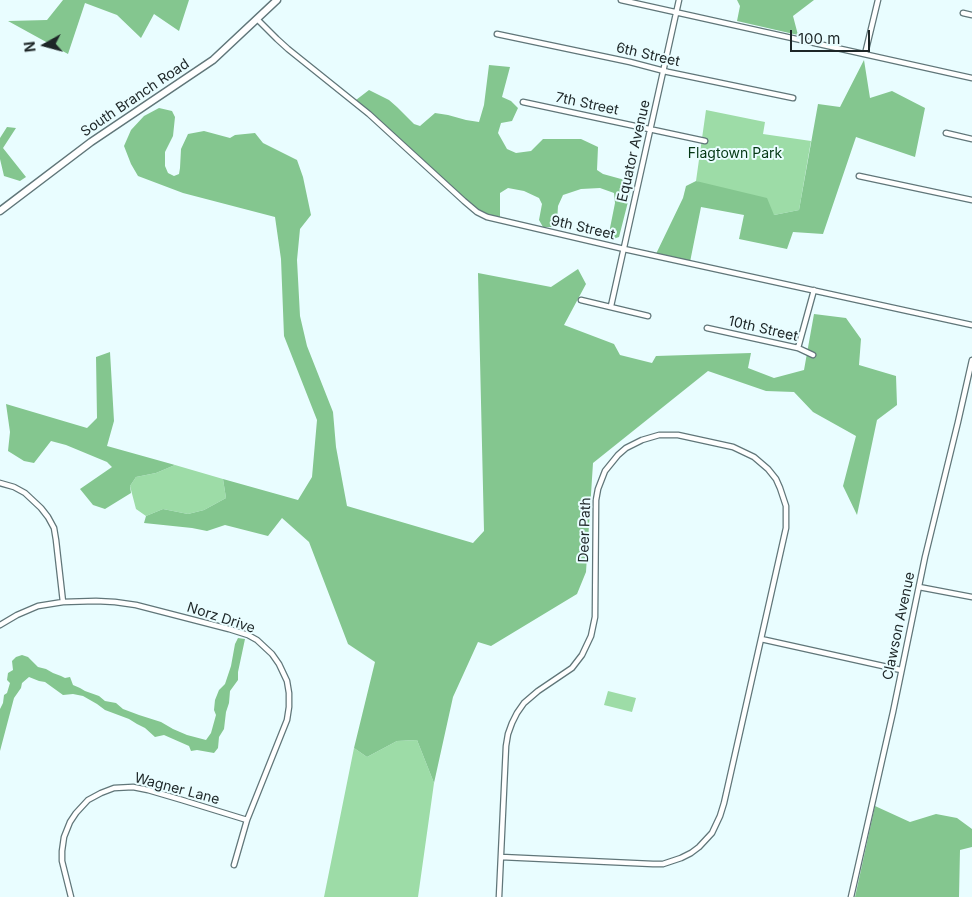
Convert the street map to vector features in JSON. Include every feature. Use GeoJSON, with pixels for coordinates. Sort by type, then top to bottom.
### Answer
{"type":"FeatureCollection","features":[{"type":"Feature","properties":{"kind":"street","name":"South Branch Road"},"geometry":{"type":"LineString","coordinates":[[0,211],[110,129],[213,60],[278,0]]}},
{"type":"Feature","properties":{"kind":"street"},"geometry":{"type":"LineString","coordinates":[[621,0],[972,78]]}},
{"type":"Feature","properties":{"kind":"street","name":"Equator Avenue"},"geometry":{"type":"LineString","coordinates":[[611,306],[679,0]]}},
{"type":"Feature","properties":{"kind":"street"},"geometry":{"type":"LineString","coordinates":[[865,54],[878,0]]}},
{"type":"Feature","properties":{"kind":"street"},"geometry":{"type":"LineString","coordinates":[[963,13],[972,15]]}},
{"type":"Feature","properties":{"kind":"street","name":"9th Street"},"geometry":{"type":"LineString","coordinates":[[257,19],[288,50],[370,114],[477,212],[487,217],[972,326]]}},
{"type":"Feature","properties":{"kind":"street","name":"6th Street"},"geometry":{"type":"LineString","coordinates":[[497,34],[793,98]]}},
{"type":"Feature","properties":{"kind":"street","name":"7th Street"},"geometry":{"type":"LineString","coordinates":[[524,102],[705,141]]}},
{"type":"Feature","properties":{"kind":"street"},"geometry":{"type":"LineString","coordinates":[[946,133],[972,139]]}},
{"type":"Feature","properties":{"kind":"street"},"geometry":{"type":"LineString","coordinates":[[859,176],[972,200]]}},
{"type":"Feature","properties":{"kind":"street"},"geometry":{"type":"LineString","coordinates":[[798,348],[814,290]]}},
{"type":"Feature","properties":{"kind":"street"},"geometry":{"type":"LineString","coordinates":[[581,300],[648,316]]}},
{"type":"Feature","properties":{"kind":"street","name":"10th Street"},"geometry":{"type":"LineString","coordinates":[[707,328],[798,348],[813,355]]}},
{"type":"Feature","properties":{"kind":"street","name":"Clawson Avenue"},"geometry":{"type":"LineString","coordinates":[[851,897],[919,587],[972,360]]}},
{"type":"Feature","properties":{"kind":"street","name":"Deer Path"},"geometry":{"type":"LineString","coordinates":[[499,897],[506,746],[508,734],[517,713],[524,703],[572,668],[588,646],[592,636],[595,617],[596,500],[605,471],[626,448],[642,440],[659,435],[686,437],[732,447],[762,462],[775,478],[784,496],[786,528],[720,816],[712,832],[699,847],[682,858],[653,864],[501,857]]}},
{"type":"Feature","properties":{"kind":"street"},"geometry":{"type":"LineString","coordinates":[[0,483],[25,493],[48,516],[54,528],[63,602]]}},
{"type":"Feature","properties":{"kind":"street"},"geometry":{"type":"LineString","coordinates":[[919,587],[972,597]]}},
{"type":"Feature","properties":{"kind":"street","name":"Norz Drive"},"geometry":{"type":"LineString","coordinates":[[0,625],[16,615],[38,606],[63,602],[96,601],[136,605],[248,635],[257,640],[272,654],[279,664],[289,693],[287,720],[247,820],[234,865]]}},
{"type":"Feature","properties":{"kind":"street"},"geometry":{"type":"LineString","coordinates":[[761,639],[901,670]]}},
{"type":"Feature","properties":{"kind":"street","name":"Wagner Lane"},"geometry":{"type":"LineString","coordinates":[[71,897],[62,860],[66,830],[76,812],[88,800],[108,789],[133,787],[148,790],[247,820]]}},
{"type":"Feature","properties":{"kind":"green space"},"geometry":{"type":"Polygon","coordinates":[[[63,0],[189,0],[179,31],[154,14],[141,38],[117,15],[85,3],[68,54],[8,21],[47,20],[63,0]]]}},
{"type":"Feature","properties":{"kind":"green space"},"geometry":{"type":"Polygon","coordinates":[[[737,0],[814,0],[793,16],[798,35],[737,21],[740,6],[737,0]]]}},
{"type":"Feature","properties":{"kind":"green space"},"geometry":{"type":"Polygon","coordinates":[[[864,60],[870,98],[892,91],[925,108],[915,157],[856,137],[823,234],[793,232],[787,249],[739,239],[744,215],[701,207],[690,262],[655,256],[683,198],[686,186],[696,181],[767,198],[774,215],[799,210],[818,104],[840,107],[864,60]]]}},
{"type":"Feature","properties":{"kind":"green space"},"geometry":{"type":"Polygon","coordinates":[[[489,65],[510,67],[502,97],[511,101],[518,108],[512,121],[501,123],[498,133],[507,149],[516,153],[531,151],[543,139],[581,139],[598,147],[597,170],[603,174],[632,182],[619,237],[610,240],[609,233],[615,203],[614,193],[600,188],[581,189],[563,195],[558,206],[557,222],[553,227],[543,227],[539,220],[542,204],[539,198],[524,191],[508,188],[500,193],[500,218],[487,215],[477,209],[356,100],[369,90],[389,100],[414,124],[420,126],[435,113],[479,122],[484,105],[489,65]]]}},
{"type":"Feature","properties":{"kind":"green space"},"geometry":{"type":"Polygon","coordinates":[[[159,108],[172,111],[175,117],[173,136],[165,152],[165,166],[168,173],[174,176],[179,174],[181,149],[188,134],[204,131],[230,138],[235,135],[255,133],[263,143],[297,160],[303,177],[311,215],[300,229],[297,260],[300,316],[307,346],[333,412],[336,447],[347,506],[473,543],[484,531],[478,273],[551,287],[578,269],[586,284],[564,325],[614,344],[620,355],[652,363],[656,356],[751,353],[748,368],[774,378],[804,370],[814,314],[846,318],[861,339],[859,365],[896,376],[897,405],[877,420],[857,515],[843,486],[856,436],[813,412],[794,392],[766,391],[708,371],[593,463],[586,572],[577,594],[491,646],[478,642],[453,697],[434,783],[417,740],[397,741],[367,757],[354,748],[375,662],[348,644],[309,542],[282,518],[268,536],[225,525],[207,531],[144,523],[146,516],[163,509],[188,514],[204,510],[226,498],[223,479],[298,500],[312,477],[317,420],[284,336],[281,259],[275,217],[183,193],[138,176],[124,146],[131,130],[144,116],[159,108]]]}},
{"type":"Feature","properties":{"kind":"green space","name":"Flagtown Park"},"geometry":{"type":"Polygon","coordinates":[[[706,110],[765,122],[763,134],[811,141],[799,210],[774,215],[696,181],[706,110]]]}},
{"type":"Feature","properties":{"kind":"green space"},"geometry":{"type":"Polygon","coordinates":[[[7,127],[16,128],[3,148],[26,177],[20,181],[4,176],[0,159],[0,138],[7,127]]]}},
{"type":"Feature","properties":{"kind":"green space"},"geometry":{"type":"Polygon","coordinates":[[[110,352],[114,421],[107,446],[175,465],[156,473],[136,477],[130,486],[131,493],[105,509],[93,505],[80,489],[112,467],[107,462],[66,445],[51,441],[34,463],[24,461],[8,451],[10,432],[6,404],[87,428],[97,418],[96,357],[110,352]]]}},
{"type":"Feature","properties":{"kind":"green space"},"geometry":{"type":"Polygon","coordinates":[[[175,465],[223,479],[226,498],[204,510],[188,514],[163,509],[146,516],[136,509],[130,486],[136,477],[156,473],[175,465]]]}},
{"type":"Feature","properties":{"kind":"green space"},"geometry":{"type":"Polygon","coordinates":[[[238,638],[245,639],[238,680],[230,691],[224,729],[219,737],[218,748],[214,753],[197,750],[191,751],[189,746],[164,735],[155,737],[145,728],[129,719],[105,710],[83,696],[63,695],[45,682],[29,677],[22,683],[14,698],[0,751],[0,709],[10,683],[7,680],[8,673],[13,670],[12,661],[22,655],[28,657],[38,667],[65,678],[70,677],[73,685],[99,696],[105,701],[116,703],[123,709],[161,722],[187,735],[206,740],[211,733],[216,715],[214,710],[215,700],[219,690],[225,684],[238,638]]]}},
{"type":"Feature","properties":{"kind":"green space"},"geometry":{"type":"Polygon","coordinates":[[[608,691],[636,698],[632,712],[604,705],[608,691]]]}},
{"type":"Feature","properties":{"kind":"green space"},"geometry":{"type":"Polygon","coordinates":[[[417,740],[434,783],[418,897],[324,897],[354,748],[367,757],[397,741],[417,740]]]}},
{"type":"Feature","properties":{"kind":"green space"},"geometry":{"type":"Polygon","coordinates":[[[875,806],[910,822],[936,814],[957,818],[972,829],[972,847],[960,850],[959,897],[855,897],[875,806]]]}}]}
